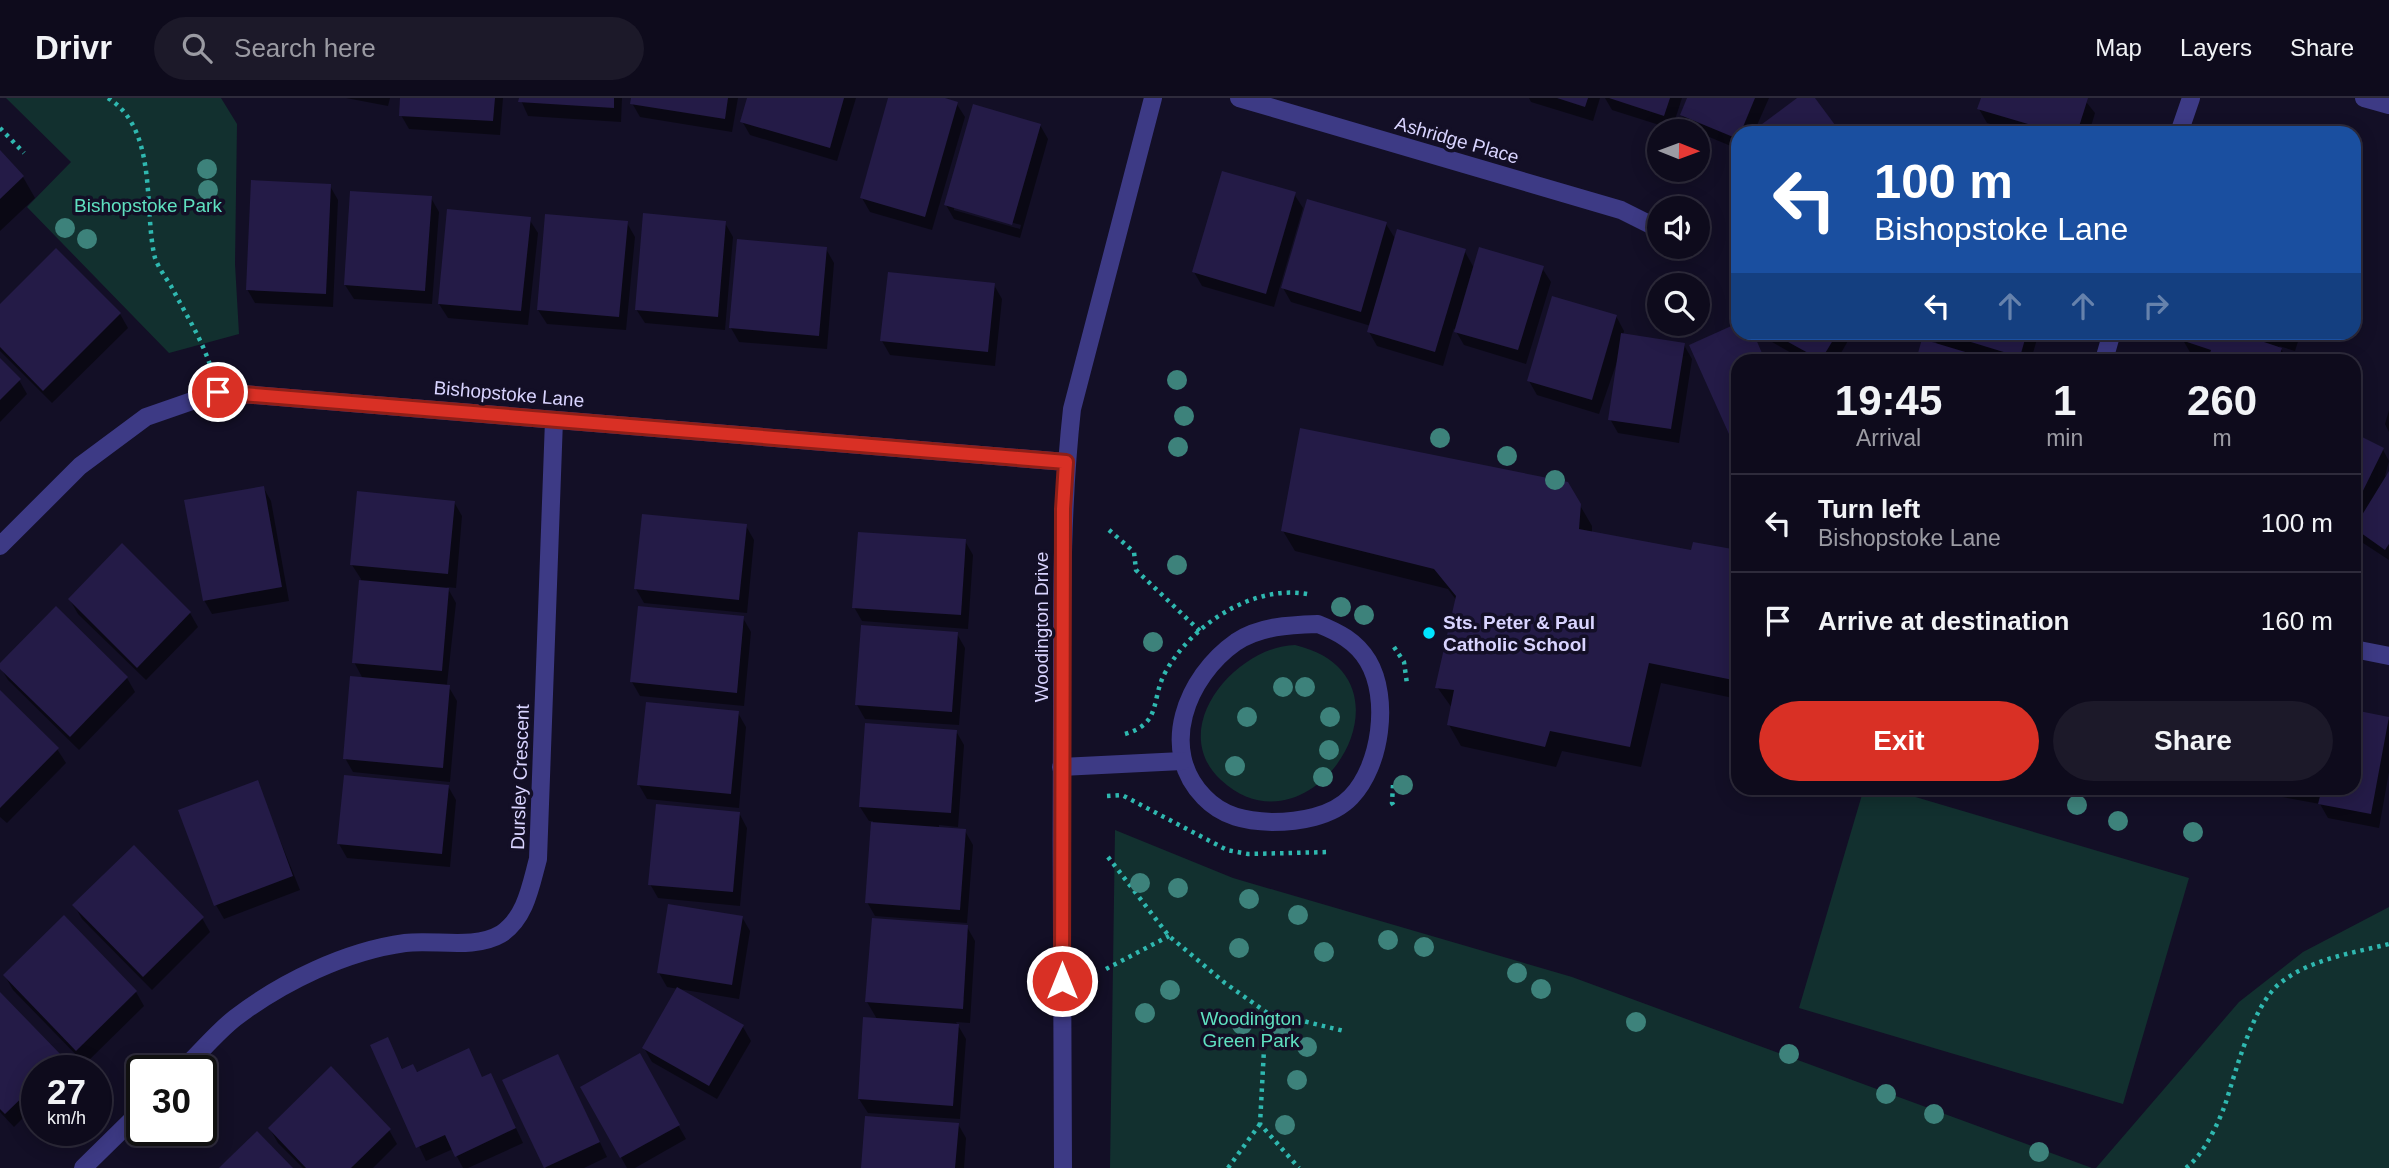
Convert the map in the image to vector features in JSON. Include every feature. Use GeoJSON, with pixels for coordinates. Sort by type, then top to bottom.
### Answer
{"type":"FeatureCollection","features":[{"type":"Feature","properties":{"kind":"street","name":"Woodington Drive"},"geometry":{"type":"LineString","coordinates":[[1063,1168],[1061,767],[1066,462],[1072,410],[1153,98]]}},
{"type":"Feature","properties":{"kind":"street","name":"Ashridge Place"},"geometry":{"type":"LineString","coordinates":[[1240,98],[1621,210],[1647,223]]}},
{"type":"Feature","properties":{"kind":"street"},"geometry":{"type":"LineString","coordinates":[[2181,126],[2190,98]]}},
{"type":"Feature","properties":{"kind":"street"},"geometry":{"type":"LineString","coordinates":[[2364,98],[2389,105]]}},
{"type":"Feature","properties":{"kind":"street","name":"Bishopstoke Lane"},"geometry":{"type":"LineString","coordinates":[[0,546],[80,466],[146,417],[218,392],[1066,462]]}},
{"type":"Feature","properties":{"kind":"street","name":"Dursley Crescent"},"geometry":{"type":"LineString","coordinates":[[197,1055],[234,1019],[293,983],[362,953],[406,943],[469,942],[501,934],[525,906],[538,859],[554,420]]}},
{"type":"Feature","properties":{"kind":"street"},"geometry":{"type":"LineString","coordinates":[[1318,624],[1345,635],[1368,661],[1380,696],[1377,737],[1367,771],[1350,798],[1318,816],[1290,822],[1247,821],[1224,813],[1190,783],[1182,761],[1179,736],[1197,681],[1236,642],[1262,630],[1318,624]]}},
{"type":"Feature","properties":{"kind":"street"},"geometry":{"type":"LineString","coordinates":[[2361,650],[2389,656]]}},
{"type":"Feature","properties":{"kind":"street"},"geometry":{"type":"LineString","coordinates":[[1061,767],[1182,761]]}},
{"type":"Feature","properties":{"kind":"street"},"geometry":{"type":"LineString","coordinates":[[83,1168],[126,1126]]}},
{"type":"Feature","properties":{"kind":"path"},"geometry":{"type":"LineString","coordinates":[[108,98],[118,104],[140,142],[149,184],[155,259],[205,348],[218,392]]}},
{"type":"Feature","properties":{"kind":"path"},"geometry":{"type":"LineString","coordinates":[[0,128],[23,153]]}},
{"type":"Feature","properties":{"kind":"path"},"geometry":{"type":"LineString","coordinates":[[1109,530],[1134,552],[1136,570],[1201,632]]}},
{"type":"Feature","properties":{"kind":"path"},"geometry":{"type":"LineString","coordinates":[[1115,735],[1138,731],[1147,725],[1152,717],[1165,673],[1177,654],[1237,604],[1268,594],[1302,593],[1322,598]]}},
{"type":"Feature","properties":{"kind":"path"},"geometry":{"type":"LineString","coordinates":[[1391,644],[1404,662],[1409,693]]}},
{"type":"Feature","properties":{"kind":"path"},"geometry":{"type":"LineString","coordinates":[[1395,776],[1392,803],[1396,809]]}},
{"type":"Feature","properties":{"kind":"path"},"geometry":{"type":"LineString","coordinates":[[1108,858],[1169,936],[1266,1013],[1345,1031]]}},
{"type":"Feature","properties":{"kind":"path"},"geometry":{"type":"LineString","coordinates":[[1106,969],[1169,936]]}},
{"type":"Feature","properties":{"kind":"path"},"geometry":{"type":"LineString","coordinates":[[2186,1168],[2193,1163],[2218,1123],[2251,1026],[2278,984],[2325,959],[2389,944]]}},
{"type":"Feature","properties":{"kind":"path"},"geometry":{"type":"LineString","coordinates":[[1228,1168],[1260,1124],[1266,1013]]}},
{"type":"Feature","properties":{"kind":"path"},"geometry":{"type":"LineString","coordinates":[[1260,1124],[1299,1168]]}},
{"type":"Feature","properties":{"kind":"green space","name":"Bishopstoke Park"},"geometry":{"type":"Polygon","coordinates":[[[6,98],[221,98],[237,124],[235,264],[239,334],[169,353],[27,207],[71,162],[6,98]]]}},
{"type":"Feature","properties":{"kind":"green space"},"geometry":{"type":"Polygon","coordinates":[[[1295,645],[1334,663],[1353,691],[1355,724],[1342,756],[1320,783],[1290,799],[1256,800],[1221,780],[1206,759],[1201,737],[1205,715],[1215,693],[1231,674],[1251,659],[1273,649],[1295,645]]]}},
{"type":"Feature","properties":{"kind":"green space"},"geometry":{"type":"Polygon","coordinates":[[[1862,795],[1909,795],[2189,878],[2123,1104],[1799,1008],[1862,795]]]}},
{"type":"Feature","properties":{"kind":"green space","name":"Woodington Green Park"},"geometry":{"type":"Polygon","coordinates":[[[1115,830],[1233,878],[1572,977],[2092,1168],[1110,1168],[1115,830]]]}},
{"type":"Feature","properties":{"kind":"green space"},"geometry":{"type":"Polygon","coordinates":[[[2389,907],[2389,1168],[2096,1168],[2239,1002],[2303,952],[2389,907]]]}},
{"type":"Feature","properties":{"kind":"building"},"geometry":{"type":"Polygon","coordinates":[[[400,98],[495,98],[493,121],[399,116],[400,98]]]}},
{"type":"Feature","properties":{"kind":"building"},"geometry":{"type":"Polygon","coordinates":[[[519,98],[614,98],[614,108],[518,102],[519,98]]]}},
{"type":"Feature","properties":{"kind":"building"},"geometry":{"type":"Polygon","coordinates":[[[631,98],[728,98],[725,119],[630,104],[631,98]]]}},
{"type":"Feature","properties":{"kind":"building"},"geometry":{"type":"Polygon","coordinates":[[[747,98],[844,98],[830,148],[740,122],[747,98]]]}},
{"type":"Feature","properties":{"kind":"building"},"geometry":{"type":"Polygon","coordinates":[[[888,98],[945,98],[958,102],[925,217],[860,198],[888,98]]]}},
{"type":"Feature","properties":{"kind":"building"},"geometry":{"type":"Polygon","coordinates":[[[1557,98],[1588,98],[1585,107],[1557,98]]]}},
{"type":"Feature","properties":{"kind":"building"},"geometry":{"type":"Polygon","coordinates":[[[1609,98],[1670,98],[1664,116],[1609,98]]]}},
{"type":"Feature","properties":{"kind":"building"},"geometry":{"type":"Polygon","coordinates":[[[1687,98],[1755,98],[1743,126],[1731,126],[1731,136],[1710,127],[1710,119],[1690,119],[1680,115],[1687,98]]]}},
{"type":"Feature","properties":{"kind":"building"},"geometry":{"type":"Polygon","coordinates":[[[1797,98],[1815,98],[1836,126],[1759,126],[1797,98]]]}},
{"type":"Feature","properties":{"kind":"building"},"geometry":{"type":"Polygon","coordinates":[[[1981,98],[2088,98],[2079,126],[2035,126],[1977,109],[1981,98]]]}},
{"type":"Feature","properties":{"kind":"building"},"geometry":{"type":"Polygon","coordinates":[[[973,104],[1041,124],[1012,225],[944,205],[973,104]]]}},
{"type":"Feature","properties":{"kind":"building"},"geometry":{"type":"Polygon","coordinates":[[[0,150],[24,176],[0,199],[0,150]]]}},
{"type":"Feature","properties":{"kind":"building"},"geometry":{"type":"Polygon","coordinates":[[[1222,171],[1296,192],[1266,294],[1192,272],[1222,171]]]}},
{"type":"Feature","properties":{"kind":"building"},"geometry":{"type":"Polygon","coordinates":[[[251,180],[331,184],[326,294],[246,290],[251,180]]]}},
{"type":"Feature","properties":{"kind":"building"},"geometry":{"type":"Polygon","coordinates":[[[350,191],[432,196],[425,291],[344,285],[350,191]]]}},
{"type":"Feature","properties":{"kind":"building"},"geometry":{"type":"Polygon","coordinates":[[[1307,199],[1387,222],[1361,312],[1281,288],[1307,199]]]}},
{"type":"Feature","properties":{"kind":"building"},"geometry":{"type":"Polygon","coordinates":[[[447,209],[531,217],[521,311],[438,304],[447,209]]]}},
{"type":"Feature","properties":{"kind":"building"},"geometry":{"type":"Polygon","coordinates":[[[643,213],[726,221],[718,317],[635,310],[643,213]]]}},
{"type":"Feature","properties":{"kind":"building"},"geometry":{"type":"Polygon","coordinates":[[[545,214],[628,221],[619,317],[537,310],[545,214]]]}},
{"type":"Feature","properties":{"kind":"building"},"geometry":{"type":"Polygon","coordinates":[[[1397,229],[1466,249],[1435,352],[1367,332],[1397,229]]]}},
{"type":"Feature","properties":{"kind":"building"},"geometry":{"type":"Polygon","coordinates":[[[737,239],[827,247],[819,336],[729,328],[737,239]]]}},
{"type":"Feature","properties":{"kind":"building"},"geometry":{"type":"Polygon","coordinates":[[[1479,247],[1544,266],[1518,350],[1454,332],[1479,247]]]}},
{"type":"Feature","properties":{"kind":"building"},"geometry":{"type":"Polygon","coordinates":[[[56,248],[121,313],[43,391],[0,347],[0,304],[56,248]]]}},
{"type":"Feature","properties":{"kind":"building"},"geometry":{"type":"Polygon","coordinates":[[[888,272],[995,283],[988,352],[880,341],[888,272]]]}},
{"type":"Feature","properties":{"kind":"building"},"geometry":{"type":"Polygon","coordinates":[[[1552,296],[1617,315],[1592,400],[1527,381],[1552,296]]]}},
{"type":"Feature","properties":{"kind":"building"},"geometry":{"type":"Polygon","coordinates":[[[1731,326],[1731,340],[1756,340],[1762,354],[1731,354],[1729,434],[1689,345],[1731,326]]]}},
{"type":"Feature","properties":{"kind":"building"},"geometry":{"type":"Polygon","coordinates":[[[1621,333],[1685,343],[1671,429],[1608,420],[1621,333]]]}},
{"type":"Feature","properties":{"kind":"building"},"geometry":{"type":"Polygon","coordinates":[[[1785,340],[1833,340],[1825,354],[1810,354],[1785,340]]]}},
{"type":"Feature","properties":{"kind":"building"},"geometry":{"type":"Polygon","coordinates":[[[1922,340],[1925,340],[1972,354],[1918,354],[1922,340]]]}},
{"type":"Feature","properties":{"kind":"building"},"geometry":{"type":"Polygon","coordinates":[[[1964,340],[2025,340],[2021,354],[2010,354],[1964,340]]]}},
{"type":"Feature","properties":{"kind":"building"},"geometry":{"type":"Polygon","coordinates":[[[2181,340],[2258,340],[2282,348],[2280,354],[2210,354],[2211,350],[2181,340]]]}},
{"type":"Feature","properties":{"kind":"building"},"geometry":{"type":"Polygon","coordinates":[[[0,358],[21,379],[0,400],[0,358]]]}},
{"type":"Feature","properties":{"kind":"building"},"geometry":{"type":"Polygon","coordinates":[[[1300,428],[1568,482],[1581,504],[1579,529],[1691,550],[1693,542],[1731,549],[1731,680],[1649,663],[1630,747],[1550,731],[1545,747],[1447,725],[1454,690],[1435,688],[1456,596],[1434,569],[1281,531],[1300,428]]]}},
{"type":"Feature","properties":{"kind":"building"},"geometry":{"type":"Polygon","coordinates":[[[2361,436],[2384,448],[2361,495],[2361,436]]]}},
{"type":"Feature","properties":{"kind":"building"},"geometry":{"type":"Polygon","coordinates":[[[2389,471],[2389,544],[2385,550],[2361,533],[2361,517],[2389,471]]]}},
{"type":"Feature","properties":{"kind":"building"},"geometry":{"type":"Polygon","coordinates":[[[264,486],[282,587],[203,601],[184,500],[264,486]]]}},
{"type":"Feature","properties":{"kind":"building"},"geometry":{"type":"Polygon","coordinates":[[[357,491],[455,501],[448,574],[350,565],[357,491]]]}},
{"type":"Feature","properties":{"kind":"building"},"geometry":{"type":"Polygon","coordinates":[[[642,514],[747,524],[739,600],[634,589],[642,514]]]}},
{"type":"Feature","properties":{"kind":"building"},"geometry":{"type":"Polygon","coordinates":[[[858,532],[966,539],[961,615],[852,608],[858,532]]]}},
{"type":"Feature","properties":{"kind":"building"},"geometry":{"type":"Polygon","coordinates":[[[122,543],[191,612],[137,668],[68,599],[122,543]]]}},
{"type":"Feature","properties":{"kind":"building"},"geometry":{"type":"Polygon","coordinates":[[[359,580],[449,588],[442,671],[352,663],[359,580]]]}},
{"type":"Feature","properties":{"kind":"building"},"geometry":{"type":"Polygon","coordinates":[[[56,606],[128,677],[70,737],[0,669],[0,663],[56,606]]]}},
{"type":"Feature","properties":{"kind":"building"},"geometry":{"type":"Polygon","coordinates":[[[638,606],[744,616],[737,693],[630,682],[638,606]]]}},
{"type":"Feature","properties":{"kind":"building"},"geometry":{"type":"Polygon","coordinates":[[[861,625],[958,632],[952,712],[855,705],[861,625]]]}},
{"type":"Feature","properties":{"kind":"building"},"geometry":{"type":"Polygon","coordinates":[[[350,676],[450,685],[443,768],[343,759],[350,676]]]}},
{"type":"Feature","properties":{"kind":"building"},"geometry":{"type":"Polygon","coordinates":[[[0,690],[59,748],[0,808],[0,690]]]}},
{"type":"Feature","properties":{"kind":"building"},"geometry":{"type":"Polygon","coordinates":[[[646,702],[739,711],[731,794],[637,785],[646,702]]]}},
{"type":"Feature","properties":{"kind":"building"},"geometry":{"type":"Polygon","coordinates":[[[2361,711],[2389,717],[2371,814],[2318,804],[2320,795],[2361,795],[2361,711]]]}},
{"type":"Feature","properties":{"kind":"building"},"geometry":{"type":"Polygon","coordinates":[[[865,723],[957,730],[951,813],[859,807],[865,723]]]}},
{"type":"Feature","properties":{"kind":"building"},"geometry":{"type":"Polygon","coordinates":[[[344,775],[449,785],[442,854],[337,844],[344,775]]]}},
{"type":"Feature","properties":{"kind":"building"},"geometry":{"type":"Polygon","coordinates":[[[258,780],[293,876],[214,906],[178,810],[258,780]]]}},
{"type":"Feature","properties":{"kind":"building"},"geometry":{"type":"Polygon","coordinates":[[[656,804],[740,812],[733,892],[648,885],[656,804]]]}},
{"type":"Feature","properties":{"kind":"building"},"geometry":{"type":"Polygon","coordinates":[[[871,822],[966,829],[960,910],[865,903],[871,822]]]}},
{"type":"Feature","properties":{"kind":"building"},"geometry":{"type":"Polygon","coordinates":[[[134,845],[204,917],[143,977],[72,905],[134,845]]]}},
{"type":"Feature","properties":{"kind":"building"},"geometry":{"type":"Polygon","coordinates":[[[668,904],[743,916],[732,985],[657,973],[668,904]]]}},
{"type":"Feature","properties":{"kind":"building"},"geometry":{"type":"Polygon","coordinates":[[[64,915],[137,991],[76,1051],[3,975],[64,915]]]}},
{"type":"Feature","properties":{"kind":"building"},"geometry":{"type":"Polygon","coordinates":[[[872,918],[968,925],[963,1009],[865,1002],[872,918]]]}},
{"type":"Feature","properties":{"kind":"building"},"geometry":{"type":"Polygon","coordinates":[[[677,987],[744,1025],[709,1086],[642,1048],[677,987]]]}},
{"type":"Feature","properties":{"kind":"building"},"geometry":{"type":"Polygon","coordinates":[[[0,992],[61,1055],[21,1055],[21,1098],[5,1114],[0,1109],[0,992]]]}},
{"type":"Feature","properties":{"kind":"building"},"geometry":{"type":"Polygon","coordinates":[[[863,1017],[959,1024],[953,1106],[858,1099],[863,1017]]]}},
{"type":"Feature","properties":{"kind":"building"},"geometry":{"type":"Polygon","coordinates":[[[388,1037],[402,1069],[413,1064],[417,1072],[469,1048],[482,1077],[491,1073],[516,1128],[455,1157],[445,1135],[416,1148],[370,1045],[388,1037]]]}},
{"type":"Feature","properties":{"kind":"building"},"geometry":{"type":"Polygon","coordinates":[[[640,1053],[680,1125],[620,1158],[580,1087],[640,1053]]]}},
{"type":"Feature","properties":{"kind":"building"},"geometry":{"type":"Polygon","coordinates":[[[558,1054],[600,1142],[544,1168],[502,1080],[558,1054]]]}},
{"type":"Feature","properties":{"kind":"building"},"geometry":{"type":"Polygon","coordinates":[[[331,1066],[391,1129],[351,1168],[306,1168],[268,1128],[331,1066]]]}},
{"type":"Feature","properties":{"kind":"building"},"geometry":{"type":"Polygon","coordinates":[[[865,1116],[959,1123],[955,1168],[861,1168],[865,1116]]]}},
{"type":"Feature","properties":{"kind":"building"},"geometry":{"type":"Polygon","coordinates":[[[257,1131],[293,1168],[219,1168],[227,1160],[257,1131]]]}},
{"type":"Feature","properties":{"kind":"place","name":"Sts. Peter & Paul Catholic School"},"geometry":{"type":"Point","coordinates":[1429,633]}},
{"type":"Feature","properties":{"kind":"route"},"geometry":{"type":"LineString","coordinates":[[218,392],[1066,462],[1063,509],[1061,767],[1062,981]]}}]}
